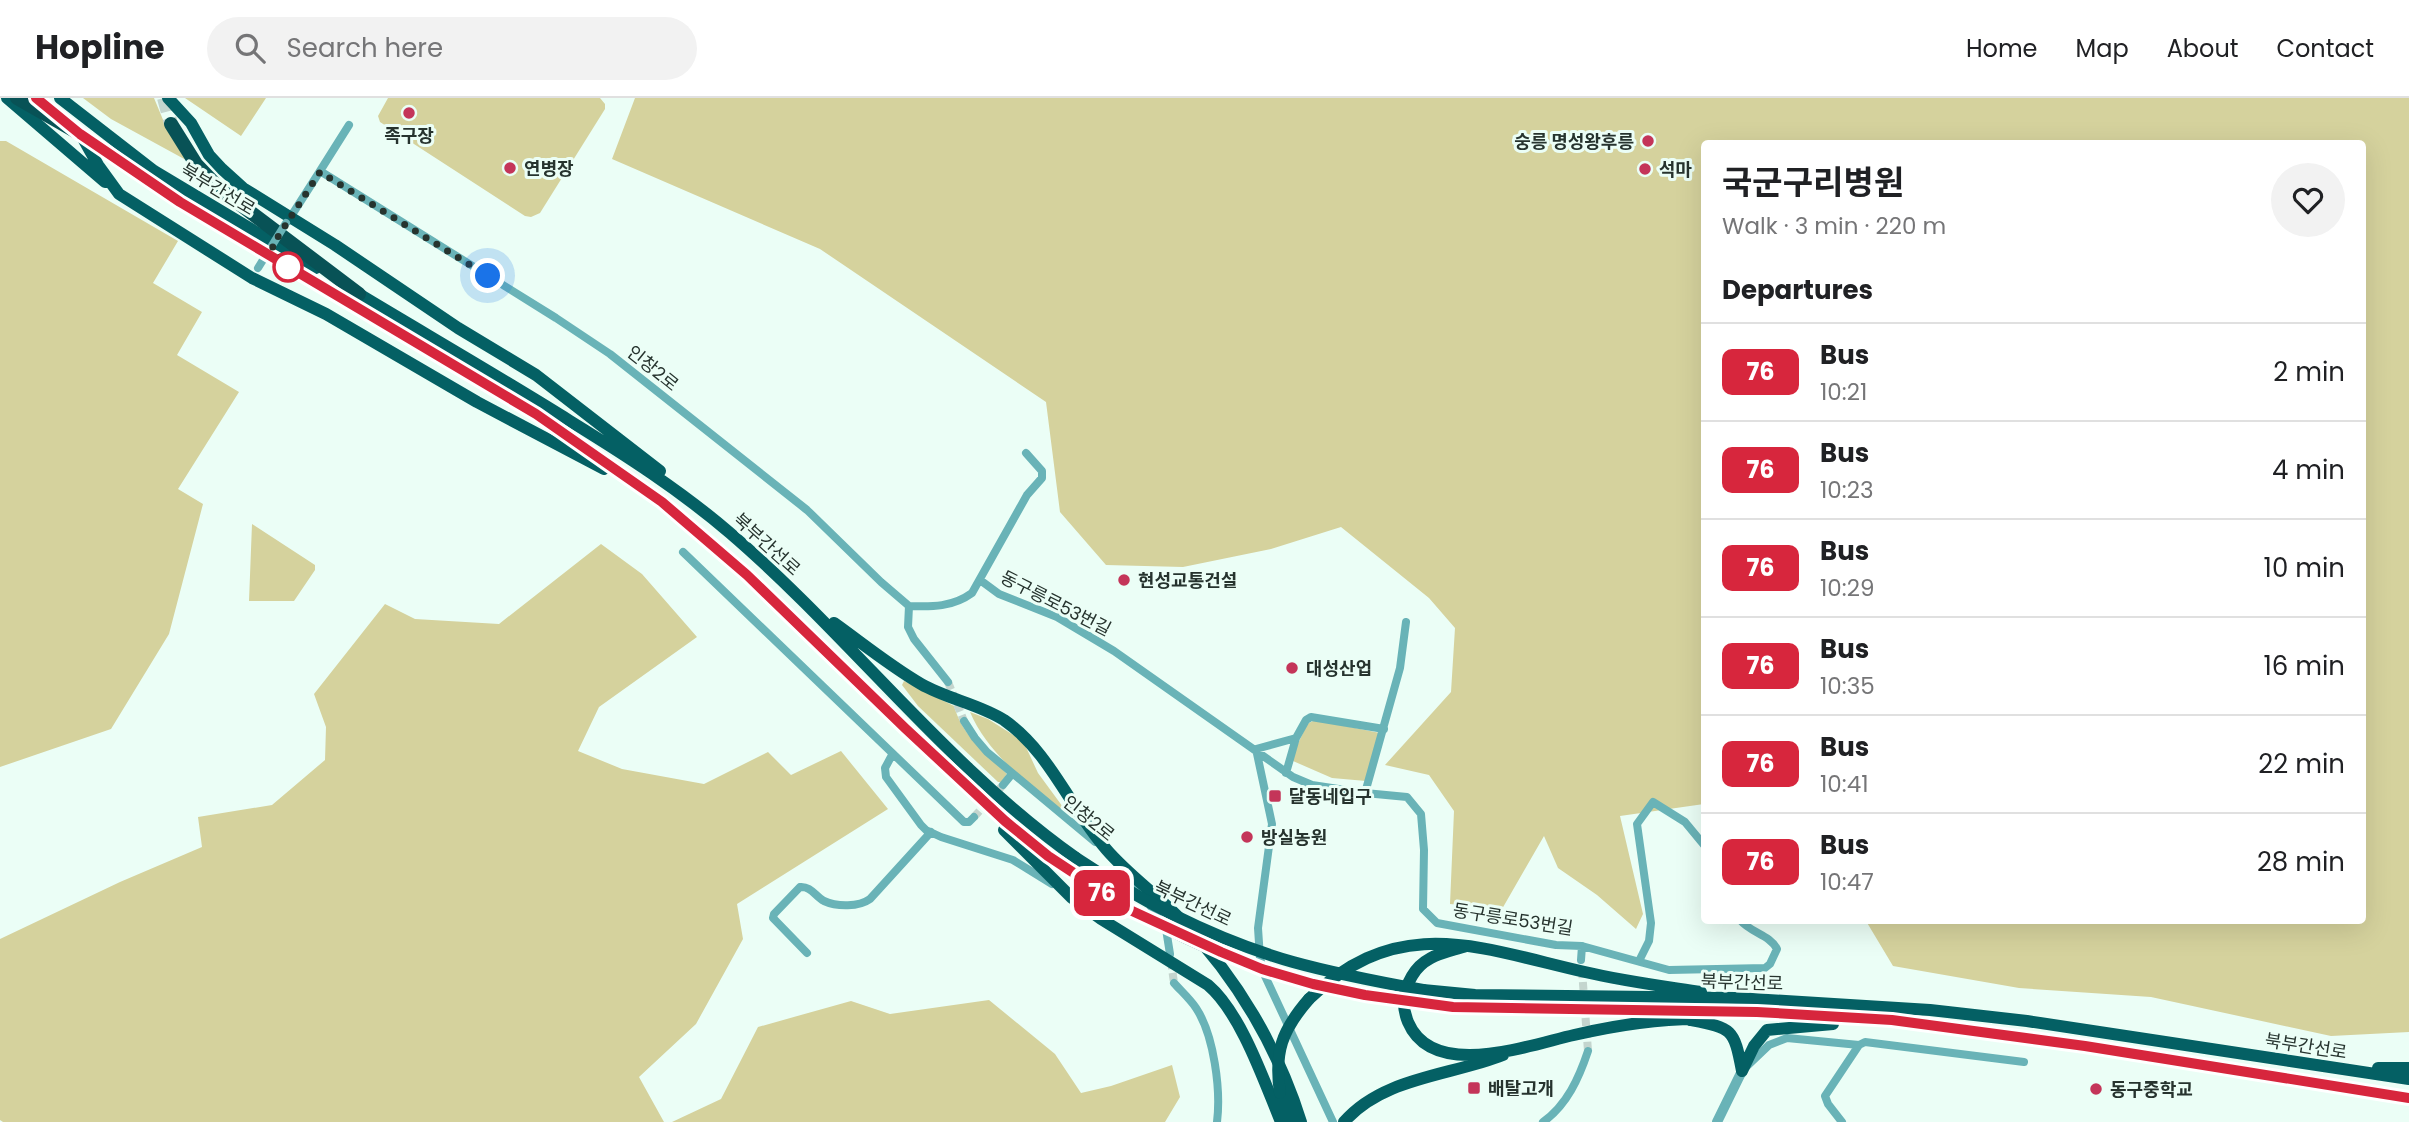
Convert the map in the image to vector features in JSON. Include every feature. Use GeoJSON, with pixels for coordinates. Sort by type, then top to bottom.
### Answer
{"type":"FeatureCollection","features":[{"type":"Feature","properties":{"kind":"highway"},"geometry":{"type":"LineString","coordinates":[[6,98],[119,194],[467,396],[662,502]]}},
{"type":"Feature","properties":{"kind":"highway"},"geometry":{"type":"LineString","coordinates":[[18,98],[80,134],[119,194]]}},
{"type":"Feature","properties":{"kind":"highway","name":"북부간선로"},"geometry":{"type":"LineString","coordinates":[[36,98],[80,134],[180,202],[536,414],[662,502],[747,575],[906,729],[1005,821],[1048,856],[1094,887],[1153,921],[1262,969],[1365,995],[1453,1007],[1757,1012],[1906,1021],[2085,1046],[2409,1098]]}},
{"type":"Feature","properties":{"kind":"highway","name":"북부간선로"},"geometry":{"type":"LineString","coordinates":[[60,98],[154,171],[563,416],[637,463],[690,501],[728,531],[807,604],[969,769],[1016,813],[1117,886],[1222,936],[1291,962],[1423,990],[1475,995],[1736,998],[1930,1010],[2028,1021],[2409,1079]]}},
{"type":"Feature","properties":{"kind":"highway"},"geometry":{"type":"LineString","coordinates":[[168,98],[191,122],[209,155],[258,198],[288,220],[536,375],[646,458],[690,501]]}},
{"type":"Feature","properties":{"kind":"highway"},"geometry":{"type":"LineString","coordinates":[[171,124],[196,164],[221,190],[359,294]]}},
{"type":"Feature","properties":{"kind":"highway"},"geometry":{"type":"LineString","coordinates":[[807,604],[923,685],[1002,719],[1026,738],[1062,784],[1086,825],[1107,851],[1184,923],[1226,973],[1263,1032],[1290,1087],[1301,1122]]}},
{"type":"Feature","properties":{"kind":"highway"},"geometry":{"type":"LineString","coordinates":[[906,729],[1070,896],[1101,919],[1218,993],[1239,1025],[1281,1122]]}},
{"type":"Feature","properties":{"kind":"highway"},"geometry":{"type":"LineString","coordinates":[[1289,1122],[1277,1076],[1281,1045],[1292,1019],[1309,999],[1354,965],[1386,951],[1418,943],[1447,943],[1614,979],[1736,998]]}},
{"type":"Feature","properties":{"kind":"highway"},"geometry":{"type":"LineString","coordinates":[[1466,946],[1434,956],[1415,971],[1403,995],[1407,1019],[1418,1036],[1443,1052],[1511,1052]]}},
{"type":"Feature","properties":{"kind":"highway"},"geometry":{"type":"LineString","coordinates":[[1686,1019],[1716,1025],[1731,1032],[1737,1045],[1742,1071]]}},
{"type":"Feature","properties":{"kind":"highway"},"geometry":{"type":"LineString","coordinates":[[1345,1122],[1368,1100],[1405,1084],[1476,1066],[1511,1052],[1575,1035],[1686,1019],[1781,1020],[1833,1024]]}},
{"type":"Feature","properties":{"kind":"highway"},"geometry":{"type":"LineString","coordinates":[[1742,1071],[1754,1046],[1767,1030],[1906,1021]]}},
{"type":"Feature","properties":{"kind":"highway"},"geometry":{"type":"LineString","coordinates":[[2323,1067],[2409,1068]]}},
{"type":"Feature","properties":{"kind":"highway"},"geometry":{"type":"LineString","coordinates":[[2342,1088],[2409,1107]]}},
{"type":"Feature","properties":{"kind":"street"},"geometry":{"type":"LineString","coordinates":[[255,273],[349,125]]}},
{"type":"Feature","properties":{"kind":"street","name":"인창2로"},"geometry":{"type":"LineString","coordinates":[[320,172],[610,354],[807,510],[909,606]]}},
{"type":"Feature","properties":{"kind":"street"},"geometry":{"type":"LineString","coordinates":[[948,682],[914,639],[908,626],[909,606],[950,605],[972,593],[1027,495],[1043,475],[1026,453]]}},
{"type":"Feature","properties":{"kind":"street"},"geometry":{"type":"LineString","coordinates":[[683,552],[964,822],[968,823],[974,817]]}},
{"type":"Feature","properties":{"kind":"street","name":"동구릉로53번길"},"geometry":{"type":"LineString","coordinates":[[980,580],[999,594],[1047,613],[1086,634],[1256,749],[1283,771],[1312,785],[1408,797],[1421,814],[1424,850],[1423,909],[1437,923],[1556,945],[1582,946],[1581,960]]}},
{"type":"Feature","properties":{"kind":"street"},"geometry":{"type":"LineString","coordinates":[[1365,793],[1400,668],[1406,622]]}},
{"type":"Feature","properties":{"kind":"street"},"geometry":{"type":"LineString","coordinates":[[1264,782],[1269,768],[1274,766],[1283,771],[1296,738],[1306,720],[1311,717],[1384,729]]}},
{"type":"Feature","properties":{"kind":"street","name":"인창2로"},"geometry":{"type":"LineString","coordinates":[[964,721],[980,745],[1107,851],[1115,866],[1158,914],[1169,938],[1170,954]]}},
{"type":"Feature","properties":{"kind":"street"},"geometry":{"type":"LineString","coordinates":[[1296,738],[1256,749],[1272,824],[1258,928],[1260,958],[1265,976],[1333,1122]]}},
{"type":"Feature","properties":{"kind":"street"},"geometry":{"type":"LineString","coordinates":[[892,755],[885,768],[886,777],[920,825],[931,832],[1013,860],[1070,896]]}},
{"type":"Feature","properties":{"kind":"street"},"geometry":{"type":"LineString","coordinates":[[1003,785],[1012,774]]}},
{"type":"Feature","properties":{"kind":"street"},"geometry":{"type":"LineString","coordinates":[[1639,961],[1649,941],[1651,923],[1637,824],[1653,802],[1685,822],[1701,841]]}},
{"type":"Feature","properties":{"kind":"street"},"geometry":{"type":"LineString","coordinates":[[807,953],[773,918],[800,887],[808,888],[830,903],[864,903],[931,832]]}},
{"type":"Feature","properties":{"kind":"street"},"geometry":{"type":"LineString","coordinates":[[1582,946],[1669,970],[1765,968],[1777,949],[1773,941],[1749,930],[1744,924]]}},
{"type":"Feature","properties":{"kind":"street"},"geometry":{"type":"LineString","coordinates":[[1174,983],[1196,1008],[1207,1033],[1219,1083],[1217,1122]]}},
{"type":"Feature","properties":{"kind":"street"},"geometry":{"type":"LineString","coordinates":[[1717,1122],[1742,1071],[1769,1045],[1787,1038],[1859,1045]]}},
{"type":"Feature","properties":{"kind":"street"},"geometry":{"type":"LineString","coordinates":[[1842,1122],[1825,1096],[1859,1045],[1865,1042],[2024,1062]]}},
{"type":"Feature","properties":{"kind":"street"},"geometry":{"type":"LineString","coordinates":[[1543,1122],[1552,1116],[1572,1090],[1588,1051]]}},
{"type":"Feature","properties":{"kind":"shaded area"},"geometry":{"type":"Polygon","coordinates":[[[83,98],[154,98],[166,127],[186,160],[111,119],[83,98]]]}},
{"type":"Feature","properties":{"kind":"shaded area"},"geometry":{"type":"Polygon","coordinates":[[[185,98],[266,98],[241,136],[185,98]]]}},
{"type":"Feature","properties":{"kind":"shaded area","name":"연병장"},"geometry":{"type":"Polygon","coordinates":[[[388,98],[600,98],[605,109],[540,213],[531,217],[525,216],[380,122],[378,116],[388,98]]]}},
{"type":"Feature","properties":{"kind":"shaded area"},"geometry":{"type":"Polygon","coordinates":[[[635,98],[2409,98],[2409,1032],[2331,1036],[2151,997],[2019,988],[1893,966],[1868,924],[2366,924],[2366,140],[1701,140],[1701,804],[1620,816],[1643,914],[1636,929],[1597,895],[1558,868],[1544,836],[1502,909],[1450,904],[1454,811],[1429,775],[1385,765],[1451,692],[1455,628],[1429,598],[1341,527],[1271,549],[1183,567],[1106,565],[1060,512],[1046,402],[820,249],[612,159],[635,98]]]}},
{"type":"Feature","properties":{"kind":"shaded area"},"geometry":{"type":"Polygon","coordinates":[[[0,141],[6,141],[178,241],[153,283],[202,312],[177,355],[239,392],[178,489],[203,504],[169,634],[111,729],[0,767],[0,141]]]}},
{"type":"Feature","properties":{"kind":"shaded area"},"geometry":{"type":"Polygon","coordinates":[[[252,524],[315,565],[315,570],[294,601],[249,601],[252,524]]]}},
{"type":"Feature","properties":{"kind":"shaded area"},"geometry":{"type":"Polygon","coordinates":[[[601,544],[642,574],[697,637],[599,707],[578,751],[622,769],[704,784],[768,752],[791,775],[841,751],[888,809],[737,904],[743,939],[696,1024],[639,1077],[664,1122],[0,1120],[0,939],[120,882],[202,847],[198,817],[272,805],[325,760],[326,727],[314,694],[385,604],[415,619],[499,624],[601,544]]]}},
{"type":"Feature","properties":{"kind":"shaded area"},"geometry":{"type":"Polygon","coordinates":[[[904,681],[954,706],[969,735],[1007,774],[1001,782],[918,706],[902,685],[904,681]]]}},
{"type":"Feature","properties":{"kind":"shaded area"},"geometry":{"type":"Polygon","coordinates":[[[970,712],[988,719],[1025,745],[1038,773],[1071,818],[1069,820],[1000,757],[978,728],[970,712]]]}},
{"type":"Feature","properties":{"kind":"shaded area"},"geometry":{"type":"Polygon","coordinates":[[[1315,720],[1380,733],[1366,781],[1332,778],[1293,761],[1292,757],[1307,724],[1315,720]]]}},
{"type":"Feature","properties":{"kind":"shaded area"},"geometry":{"type":"Polygon","coordinates":[[[989,1000],[1055,1054],[1081,1093],[1111,1086],[1172,1065],[1180,1097],[1165,1122],[672,1122],[721,1099],[758,1027],[851,1001],[890,1014],[989,1000]]]}},
{"type":"Feature","properties":{"kind":"tunnel"},"geometry":{"type":"LineString","coordinates":[[164,98],[171,124]]}},
{"type":"Feature","properties":{"kind":"tunnel"},"geometry":{"type":"LineString","coordinates":[[948,682],[964,721]]}},
{"type":"Feature","properties":{"kind":"tunnel"},"geometry":{"type":"LineString","coordinates":[[974,817],[1003,785]]}},
{"type":"Feature","properties":{"kind":"tunnel"},"geometry":{"type":"LineString","coordinates":[[1171,961],[1174,983]]}},
{"type":"Feature","properties":{"kind":"tunnel"},"geometry":{"type":"LineString","coordinates":[[1582,970],[1588,1051]]}},
{"type":"Feature","properties":{"kind":"bus line","name":"76"},"geometry":{"type":"LineString","coordinates":[[36,98],[122,165],[536,414],[662,502],[747,575],[906,729],[1005,821],[1048,856],[1130,910],[1221,952],[1262,969],[1313,984],[1365,995],[1453,1007],[1757,1012],[1892,1020],[2034,1038],[2409,1098]]}},
{"type":"Feature","properties":{"kind":"place","name":"족구장"},"geometry":{"type":"Point","coordinates":[409,113]}},
{"type":"Feature","properties":{"kind":"place","name":"숭릉 명성왕후릉"},"geometry":{"type":"Point","coordinates":[1648,141]}},
{"type":"Feature","properties":{"kind":"place","name":"연병장"},"geometry":{"type":"Point","coordinates":[510,168]}},
{"type":"Feature","properties":{"kind":"place","name":"석마"},"geometry":{"type":"Point","coordinates":[1645,169]}},
{"type":"Feature","properties":{"kind":"place","name":"현성교통건설"},"geometry":{"type":"Point","coordinates":[1124,580]}},
{"type":"Feature","properties":{"kind":"place","name":"대성산업"},"geometry":{"type":"Point","coordinates":[1292,668]}},
{"type":"Feature","properties":{"kind":"place","name":"달동네입구"},"geometry":{"type":"Point","coordinates":[1275,796]}},
{"type":"Feature","properties":{"kind":"place","name":"방실농원"},"geometry":{"type":"Point","coordinates":[1247,837]}},
{"type":"Feature","properties":{"kind":"place","name":"배탈고개"},"geometry":{"type":"Point","coordinates":[1474,1088]}},
{"type":"Feature","properties":{"kind":"place","name":"동구중학교"},"geometry":{"type":"Point","coordinates":[2096,1089]}},
{"type":"Feature","properties":{"kind":"route"},"geometry":{"type":"LineString","coordinates":[[288,267],[272,246],[320,172],[488,276]]}}]}
